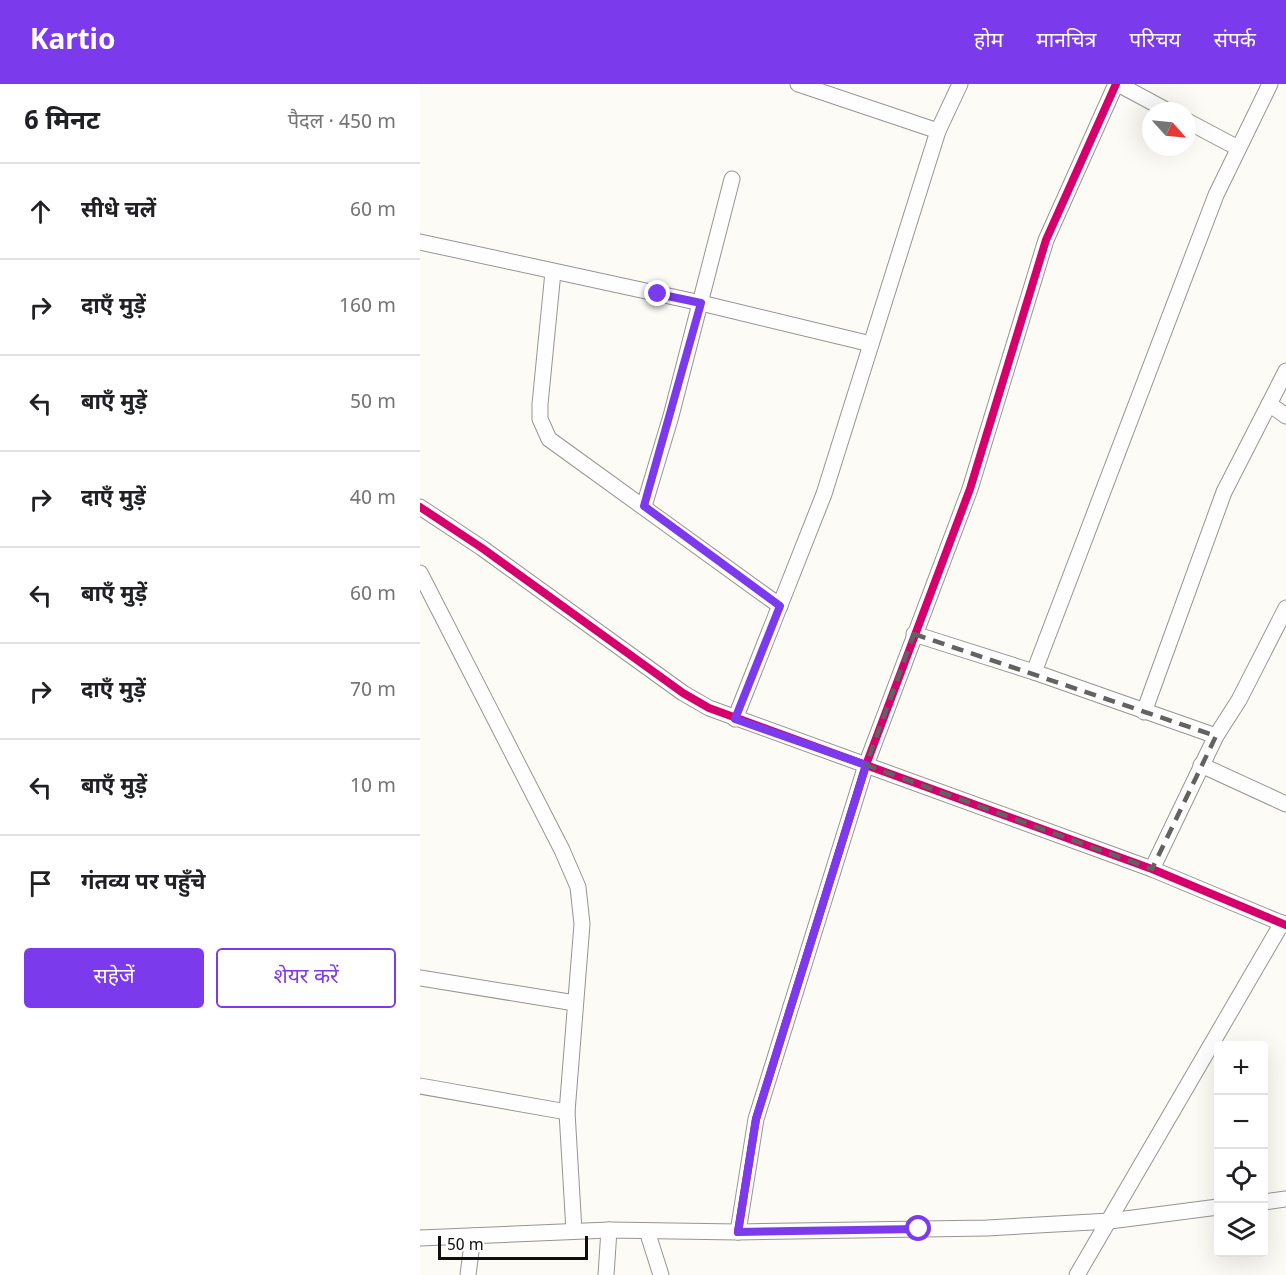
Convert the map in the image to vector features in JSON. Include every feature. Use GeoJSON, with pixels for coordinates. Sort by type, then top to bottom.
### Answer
{"type":"FeatureCollection","features":[{"type":"Feature","properties":{"kind":"street"},"geometry":{"type":"LineString","coordinates":[[798,84],[819,87],[938,131]]}},
{"type":"Feature","properties":{"kind":"street"},"geometry":{"type":"LineString","coordinates":[[735,719],[824,494],[938,131],[960,84]]}},
{"type":"Feature","properties":{"kind":"street"},"geometry":{"type":"LineString","coordinates":[[738,1232],[756,1119],[866,765],[970,489],[1046,240],[1117,84],[1151,102]]}},
{"type":"Feature","properties":{"kind":"street"},"geometry":{"type":"LineString","coordinates":[[1034,672],[1216,195],[1269,84]]}},
{"type":"Feature","properties":{"kind":"street"},"geometry":{"type":"LineString","coordinates":[[1196,126],[1238,148]]}},
{"type":"Feature","properties":{"kind":"street"},"geometry":{"type":"LineString","coordinates":[[644,506],[701,303],[732,179]]}},
{"type":"Feature","properties":{"kind":"street"},"geometry":{"type":"LineString","coordinates":[[420,242],[701,303],[871,344]]}},
{"type":"Feature","properties":{"kind":"street"},"geometry":{"type":"LineString","coordinates":[[552,272],[540,404],[543,429],[558,447],[644,506],[780,606]]}},
{"type":"Feature","properties":{"kind":"street"},"geometry":{"type":"LineString","coordinates":[[1144,711],[1224,492],[1286,371]]}},
{"type":"Feature","properties":{"kind":"street"},"geometry":{"type":"LineString","coordinates":[[1269,404],[1286,416]]}},
{"type":"Feature","properties":{"kind":"street"},"geometry":{"type":"LineString","coordinates":[[420,507],[482,548],[683,693],[735,719],[1152,869],[1284,924],[1077,1275]]}},
{"type":"Feature","properties":{"kind":"street"},"geometry":{"type":"LineString","coordinates":[[420,573],[562,850],[578,887],[582,924],[567,1112],[574,1231]]}},
{"type":"Feature","properties":{"kind":"street"},"geometry":{"type":"LineString","coordinates":[[1152,869],[1216,736],[1239,700],[1286,608]]}},
{"type":"Feature","properties":{"kind":"street"},"geometry":{"type":"LineString","coordinates":[[914,634],[1034,672],[1216,736]]}},
{"type":"Feature","properties":{"kind":"street"},"geometry":{"type":"LineString","coordinates":[[1202,765],[1286,804]]}},
{"type":"Feature","properties":{"kind":"street"},"geometry":{"type":"LineString","coordinates":[[420,978],[575,1003]]}},
{"type":"Feature","properties":{"kind":"street"},"geometry":{"type":"LineString","coordinates":[[420,1086],[567,1112]]}},
{"type":"Feature","properties":{"kind":"street"},"geometry":{"type":"LineString","coordinates":[[1268,1201],[1286,1199]]}},
{"type":"Feature","properties":{"kind":"street"},"geometry":{"type":"LineString","coordinates":[[420,1238],[609,1230],[738,1232],[987,1228],[1110,1221],[1214,1208]]}},
{"type":"Feature","properties":{"kind":"street"},"geometry":{"type":"LineString","coordinates":[[606,1275],[609,1230]]}},
{"type":"Feature","properties":{"kind":"street"},"geometry":{"type":"LineString","coordinates":[[647,1231],[661,1275]]}},
{"type":"Feature","properties":{"kind":"street"},"geometry":{"type":"LineString","coordinates":[[468,1275],[473,1236]]}},
{"type":"Feature","properties":{"kind":"highlighted area"},"geometry":{"type":"Polygon","coordinates":[[[914,634],[1216,736],[1152,869],[866,765],[914,634]]]}},
{"type":"Feature","properties":{"kind":"cycle path"},"geometry":{"type":"LineString","coordinates":[[738,1232],[756,1119],[866,765],[970,489],[1046,240],[1116,84]]}},
{"type":"Feature","properties":{"kind":"cycle path"},"geometry":{"type":"LineString","coordinates":[[420,507],[482,548],[683,693],[709,708],[1152,869],[1286,925]]}},
{"type":"Feature","properties":{"kind":"route"},"geometry":{"type":"LineString","coordinates":[[658,294],[701,303],[644,506],[780,606],[735,719],[866,765],[756,1119],[738,1232],[919,1229]]}}]}
